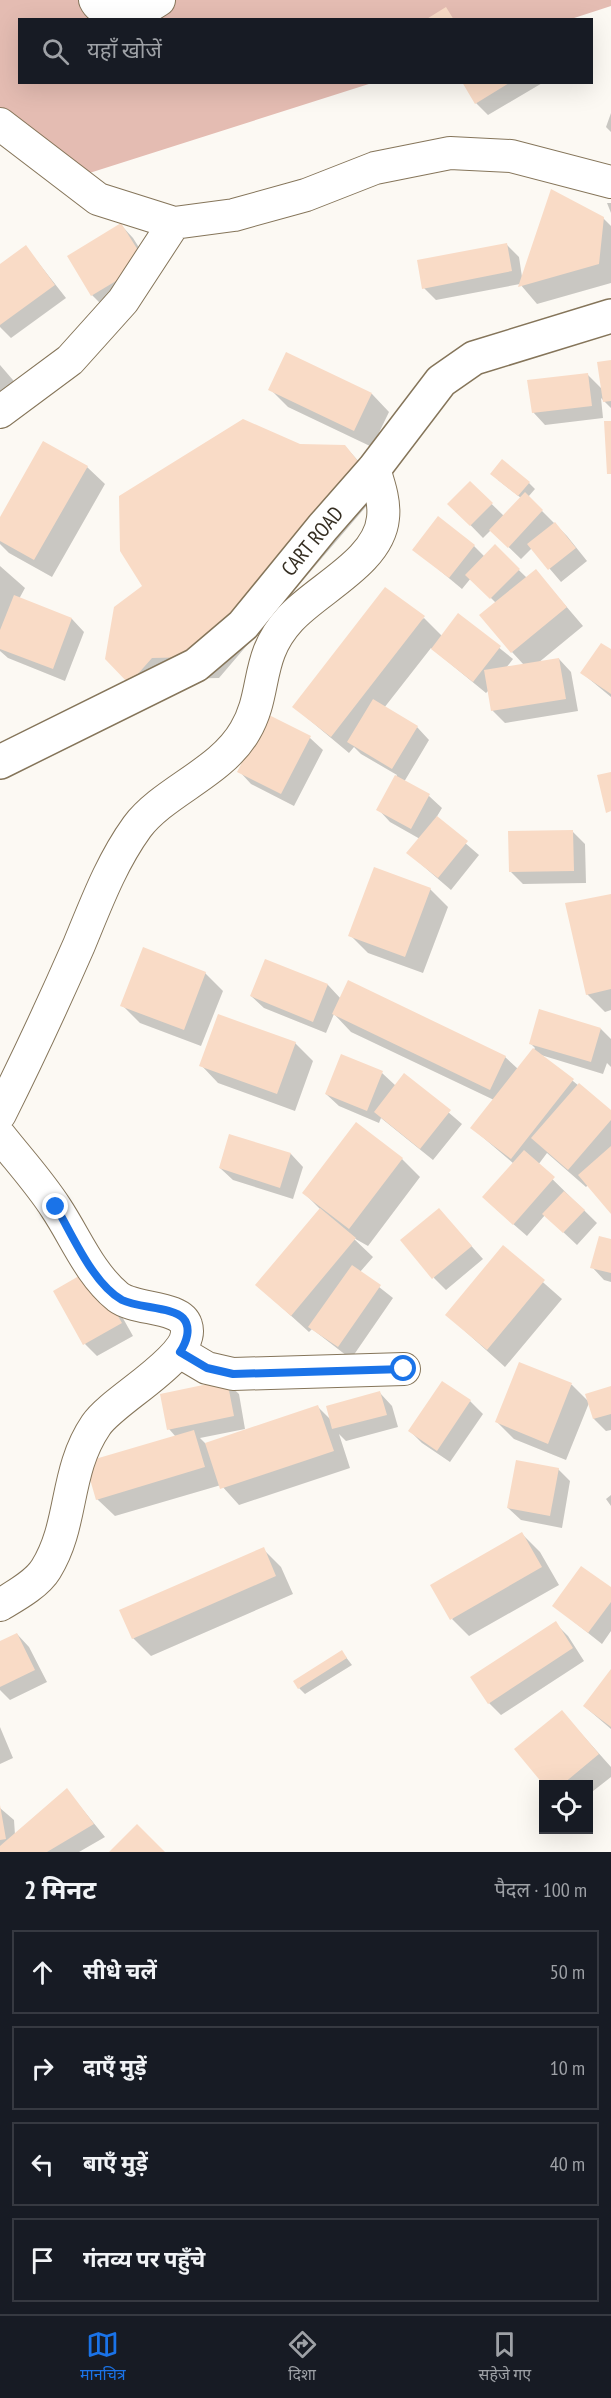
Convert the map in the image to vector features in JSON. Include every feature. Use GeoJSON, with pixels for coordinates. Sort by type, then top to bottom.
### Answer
{"type":"FeatureCollection","features":[{"type":"Feature","properties":{"kind":"main road","name":"CART ROAD"},"geometry":{"type":"LineString","coordinates":[[0,762],[196,665],[243,625],[374,469],[441,381],[474,358],[611,316]]}},
{"type":"Feature","properties":{"kind":"street"},"geometry":{"type":"LineString","coordinates":[[95,0],[97,5],[114,14],[137,13],[159,0]]}},
{"type":"Feature","properties":{"kind":"street"},"geometry":{"type":"LineString","coordinates":[[0,124],[98,199],[174,223],[234,215],[306,195],[375,168],[450,153],[511,156],[611,182]]}},
{"type":"Feature","properties":{"kind":"street"},"geometry":{"type":"LineString","coordinates":[[0,412],[77,352],[123,301],[174,223]]}},
{"type":"Feature","properties":{"kind":"street"},"geometry":{"type":"LineString","coordinates":[[0,1114],[31,1052],[119,854],[139,825],[225,756],[245,731],[253,713],[261,673],[271,642],[291,617],[328,588],[376,543],[383,518],[382,495],[374,469]]}},
{"type":"Feature","properties":{"kind":"street"},"geometry":{"type":"LineString","coordinates":[[0,1136],[56,1207],[89,1264],[105,1286],[121,1299],[138,1306],[175,1313],[184,1318],[188,1328],[187,1341],[180,1352],[98,1422],[80,1451],[61,1538],[45,1571],[19,1593],[0,1605]]}},
{"type":"Feature","properties":{"kind":"street"},"geometry":{"type":"LineString","coordinates":[[180,1352],[207,1368],[233,1374],[404,1369]]}},
{"type":"Feature","properties":{"kind":"shaded area"},"geometry":{"type":"Polygon","coordinates":[[[0,0],[611,0],[611,6],[574,18],[18,18],[18,84],[369,84],[80,176],[0,107],[0,0]]]}},
{"type":"Feature","properties":{"kind":"building"},"geometry":{"type":"Polygon","coordinates":[[[446,7],[453,18],[428,18],[446,7]]]}},
{"type":"Feature","properties":{"kind":"building"},"geometry":{"type":"Polygon","coordinates":[[[463,84],[508,84],[475,104],[463,84]]]}},
{"type":"Feature","properties":{"kind":"building"},"geometry":{"type":"Polygon","coordinates":[[[551,189],[604,217],[599,264],[518,287],[551,189]]]}},
{"type":"Feature","properties":{"kind":"building"},"geometry":{"type":"Polygon","coordinates":[[[121,223],[146,263],[91,296],[67,256],[121,223]]]}},
{"type":"Feature","properties":{"kind":"building"},"geometry":{"type":"Polygon","coordinates":[[[507,243],[512,271],[422,289],[417,260],[507,243]]]}},
{"type":"Feature","properties":{"kind":"building"},"geometry":{"type":"Polygon","coordinates":[[[26,245],[55,285],[0,325],[0,264],[26,245]]]}},
{"type":"Feature","properties":{"kind":"building"},"geometry":{"type":"Polygon","coordinates":[[[286,352],[372,393],[354,431],[268,390],[286,352]]]}},
{"type":"Feature","properties":{"kind":"building"},"geometry":{"type":"Polygon","coordinates":[[[611,360],[611,401],[603,402],[597,362],[611,360]]]}},
{"type":"Feature","properties":{"kind":"building"},"geometry":{"type":"Polygon","coordinates":[[[588,373],[592,406],[532,413],[527,380],[588,373]]]}},
{"type":"Feature","properties":{"kind":"building"},"geometry":{"type":"Polygon","coordinates":[[[243,419],[300,444],[345,445],[361,465],[197,657],[152,658],[129,684],[105,659],[114,607],[142,586],[120,551],[119,496],[243,419]]]}},
{"type":"Feature","properties":{"kind":"building"},"geometry":{"type":"Polygon","coordinates":[[[604,421],[611,421],[611,474],[607,474],[604,421]]]}},
{"type":"Feature","properties":{"kind":"building"},"geometry":{"type":"Polygon","coordinates":[[[43,441],[88,466],[34,560],[0,541],[0,517],[43,441]]]}},
{"type":"Feature","properties":{"kind":"building"},"geometry":{"type":"Polygon","coordinates":[[[502,459],[530,482],[518,496],[490,474],[502,459]]]}},
{"type":"Feature","properties":{"kind":"building"},"geometry":{"type":"Polygon","coordinates":[[[470,481],[493,503],[470,526],[447,504],[470,481]]]}},
{"type":"Feature","properties":{"kind":"building"},"geometry":{"type":"Polygon","coordinates":[[[525,492],[543,510],[508,548],[489,530],[525,492]]]}},
{"type":"Feature","properties":{"kind":"building"},"geometry":{"type":"Polygon","coordinates":[[[438,516],[475,545],[449,578],[412,550],[438,516]]]}},
{"type":"Feature","properties":{"kind":"building"},"geometry":{"type":"Polygon","coordinates":[[[555,522],[576,548],[548,570],[527,544],[555,522]]]}},
{"type":"Feature","properties":{"kind":"building"},"geometry":{"type":"Polygon","coordinates":[[[495,544],[520,569],[490,599],[465,575],[495,544]]]}},
{"type":"Feature","properties":{"kind":"building"},"geometry":{"type":"Polygon","coordinates":[[[536,569],[567,607],[511,653],[479,615],[536,569]]]}},
{"type":"Feature","properties":{"kind":"building"},"geometry":{"type":"Polygon","coordinates":[[[385,587],[425,616],[331,737],[292,707],[385,587]]]}},
{"type":"Feature","properties":{"kind":"building"},"geometry":{"type":"Polygon","coordinates":[[[14,595],[72,618],[53,669],[0,649],[0,630],[14,595]]]}},
{"type":"Feature","properties":{"kind":"building"},"geometry":{"type":"Polygon","coordinates":[[[458,613],[501,646],[473,682],[431,649],[458,613]]]}},
{"type":"Feature","properties":{"kind":"building"},"geometry":{"type":"Polygon","coordinates":[[[601,643],[611,649],[611,694],[580,673],[601,643]]]}},
{"type":"Feature","properties":{"kind":"building"},"geometry":{"type":"Polygon","coordinates":[[[559,658],[566,699],[491,711],[484,670],[559,658]]]}},
{"type":"Feature","properties":{"kind":"building"},"geometry":{"type":"Polygon","coordinates":[[[373,699],[418,726],[392,769],[347,742],[373,699]]]}},
{"type":"Feature","properties":{"kind":"building"},"geometry":{"type":"Polygon","coordinates":[[[267,714],[311,736],[281,794],[237,772],[267,714]]]}},
{"type":"Feature","properties":{"kind":"building"},"geometry":{"type":"Polygon","coordinates":[[[611,772],[611,811],[606,813],[597,775],[611,772]]]}},
{"type":"Feature","properties":{"kind":"building"},"geometry":{"type":"Polygon","coordinates":[[[395,775],[430,794],[411,829],[376,810],[395,775]]]}},
{"type":"Feature","properties":{"kind":"building"},"geometry":{"type":"Polygon","coordinates":[[[437,816],[468,841],[438,878],[406,853],[437,816]]]}},
{"type":"Feature","properties":{"kind":"building"},"geometry":{"type":"Polygon","coordinates":[[[573,830],[574,871],[509,872],[508,831],[573,830]]]}},
{"type":"Feature","properties":{"kind":"building"},"geometry":{"type":"Polygon","coordinates":[[[374,867],[431,888],[405,957],[348,936],[374,867]]]}},
{"type":"Feature","properties":{"kind":"building"},"geometry":{"type":"Polygon","coordinates":[[[611,894],[611,989],[586,995],[565,903],[611,894]]]}},
{"type":"Feature","properties":{"kind":"building"},"geometry":{"type":"Polygon","coordinates":[[[143,947],[206,972],[184,1030],[120,1006],[143,947]]]}},
{"type":"Feature","properties":{"kind":"building"},"geometry":{"type":"Polygon","coordinates":[[[265,959],[328,984],[313,1022],[250,996],[265,959]]]}},
{"type":"Feature","properties":{"kind":"building"},"geometry":{"type":"Polygon","coordinates":[[[348,980],[506,1056],[490,1090],[332,1014],[348,980]]]}},
{"type":"Feature","properties":{"kind":"building"},"geometry":{"type":"Polygon","coordinates":[[[539,1009],[601,1028],[591,1062],[529,1044],[539,1009]]]}},
{"type":"Feature","properties":{"kind":"building"},"geometry":{"type":"Polygon","coordinates":[[[218,1014],[296,1042],[277,1094],[199,1066],[218,1014]]]}},
{"type":"Feature","properties":{"kind":"building"},"geometry":{"type":"Polygon","coordinates":[[[533,1048],[574,1079],[511,1159],[470,1128],[533,1048]]]}},
{"type":"Feature","properties":{"kind":"building"},"geometry":{"type":"Polygon","coordinates":[[[341,1054],[383,1071],[367,1111],[325,1094],[341,1054]]]}},
{"type":"Feature","properties":{"kind":"building"},"geometry":{"type":"Polygon","coordinates":[[[404,1073],[451,1110],[420,1149],[374,1112],[404,1073]]]}},
{"type":"Feature","properties":{"kind":"building"},"geometry":{"type":"Polygon","coordinates":[[[579,1083],[611,1110],[611,1120],[568,1170],[531,1138],[579,1083]]]}},
{"type":"Feature","properties":{"kind":"building"},"geometry":{"type":"Polygon","coordinates":[[[356,1122],[403,1158],[349,1229],[302,1193],[356,1122]]]}},
{"type":"Feature","properties":{"kind":"building"},"geometry":{"type":"Polygon","coordinates":[[[229,1134],[291,1153],[280,1188],[219,1168],[229,1134]]]}},
{"type":"Feature","properties":{"kind":"building"},"geometry":{"type":"Polygon","coordinates":[[[611,1146],[611,1214],[578,1175],[611,1146]]]}},
{"type":"Feature","properties":{"kind":"building"},"geometry":{"type":"Polygon","coordinates":[[[524,1150],[555,1177],[513,1225],[482,1197],[524,1150]]]}},
{"type":"Feature","properties":{"kind":"building"},"geometry":{"type":"Polygon","coordinates":[[[564,1191],[585,1210],[563,1233],[542,1214],[564,1191]]]}},
{"type":"Feature","properties":{"kind":"building"},"geometry":{"type":"Polygon","coordinates":[[[320,1208],[356,1238],[291,1316],[255,1285],[320,1208]]]}},
{"type":"Feature","properties":{"kind":"building"},"geometry":{"type":"Polygon","coordinates":[[[439,1208],[472,1246],[432,1279],[400,1240],[439,1208]]]}},
{"type":"Feature","properties":{"kind":"building"},"geometry":{"type":"Polygon","coordinates":[[[599,1236],[611,1239],[611,1273],[590,1268],[599,1236]]]}},
{"type":"Feature","properties":{"kind":"building"},"geometry":{"type":"Polygon","coordinates":[[[503,1245],[545,1280],[487,1350],[445,1315],[503,1245]]]}},
{"type":"Feature","properties":{"kind":"building"},"geometry":{"type":"Polygon","coordinates":[[[352,1265],[381,1285],[338,1347],[308,1327],[352,1265]]]}},
{"type":"Feature","properties":{"kind":"building"},"geometry":{"type":"Polygon","coordinates":[[[91,1269],[122,1323],[83,1345],[53,1291],[91,1269]]]}},
{"type":"Feature","properties":{"kind":"building"},"geometry":{"type":"Polygon","coordinates":[[[519,1362],[572,1383],[548,1444],[495,1422],[519,1362]]]}},
{"type":"Feature","properties":{"kind":"building"},"geometry":{"type":"Polygon","coordinates":[[[227,1380],[234,1416],[167,1430],[160,1394],[227,1380]]]}},
{"type":"Feature","properties":{"kind":"building"},"geometry":{"type":"Polygon","coordinates":[[[442,1381],[471,1400],[437,1451],[408,1431],[442,1381]]]}},
{"type":"Feature","properties":{"kind":"building"},"geometry":{"type":"Polygon","coordinates":[[[611,1386],[611,1414],[593,1419],[585,1394],[611,1386]]]}},
{"type":"Feature","properties":{"kind":"building"},"geometry":{"type":"Polygon","coordinates":[[[380,1391],[387,1415],[332,1429],[326,1406],[380,1391]]]}},
{"type":"Feature","properties":{"kind":"building"},"geometry":{"type":"Polygon","coordinates":[[[318,1405],[334,1451],[220,1489],[205,1443],[318,1405]]]}},
{"type":"Feature","properties":{"kind":"building"},"geometry":{"type":"Polygon","coordinates":[[[194,1430],[205,1467],[96,1500],[85,1462],[194,1430]]]}},
{"type":"Feature","properties":{"kind":"building"},"geometry":{"type":"Polygon","coordinates":[[[516,1460],[559,1468],[550,1516],[507,1508],[516,1460]]]}},
{"type":"Feature","properties":{"kind":"building"},"geometry":{"type":"Polygon","coordinates":[[[522,1532],[542,1567],[450,1620],[430,1585],[522,1532]]]}},
{"type":"Feature","properties":{"kind":"building"},"geometry":{"type":"Polygon","coordinates":[[[264,1547],[276,1576],[132,1639],[119,1610],[264,1547]]]}},
{"type":"Feature","properties":{"kind":"building"},"geometry":{"type":"Polygon","coordinates":[[[581,1566],[611,1587],[611,1602],[588,1633],[552,1606],[581,1566]]]}},
{"type":"Feature","properties":{"kind":"building"},"geometry":{"type":"Polygon","coordinates":[[[556,1621],[573,1648],[488,1704],[470,1677],[556,1621]]]}},
{"type":"Feature","properties":{"kind":"building"},"geometry":{"type":"Polygon","coordinates":[[[17,1633],[35,1670],[0,1687],[0,1641],[17,1633]]]}},
{"type":"Feature","properties":{"kind":"building"},"geometry":{"type":"Polygon","coordinates":[[[342,1650],[347,1658],[298,1689],[293,1681],[342,1650]]]}},
{"type":"Feature","properties":{"kind":"building"},"geometry":{"type":"Polygon","coordinates":[[[611,1669],[611,1727],[583,1706],[611,1669]]]}},
{"type":"Feature","properties":{"kind":"building"},"geometry":{"type":"Polygon","coordinates":[[[562,1710],[599,1754],[568,1780],[540,1780],[514,1749],[562,1710]]]}},
{"type":"Feature","properties":{"kind":"building"},"geometry":{"type":"Polygon","coordinates":[[[67,1788],[94,1824],[47,1852],[0,1852],[0,1846],[67,1788]]]}},
{"type":"Feature","properties":{"kind":"building"},"geometry":{"type":"Polygon","coordinates":[[[0,1805],[6,1839],[0,1840],[0,1805]]]}},
{"type":"Feature","properties":{"kind":"building"},"geometry":{"type":"Polygon","coordinates":[[[137,1824],[165,1852],[109,1852],[137,1824]]]}},
{"type":"Feature","properties":{"kind":"route"},"geometry":{"type":"LineString","coordinates":[[56,1207],[89,1264],[105,1286],[121,1299],[138,1306],[175,1313],[184,1318],[188,1328],[187,1341],[180,1352],[207,1368],[233,1374],[404,1369]]}}]}
